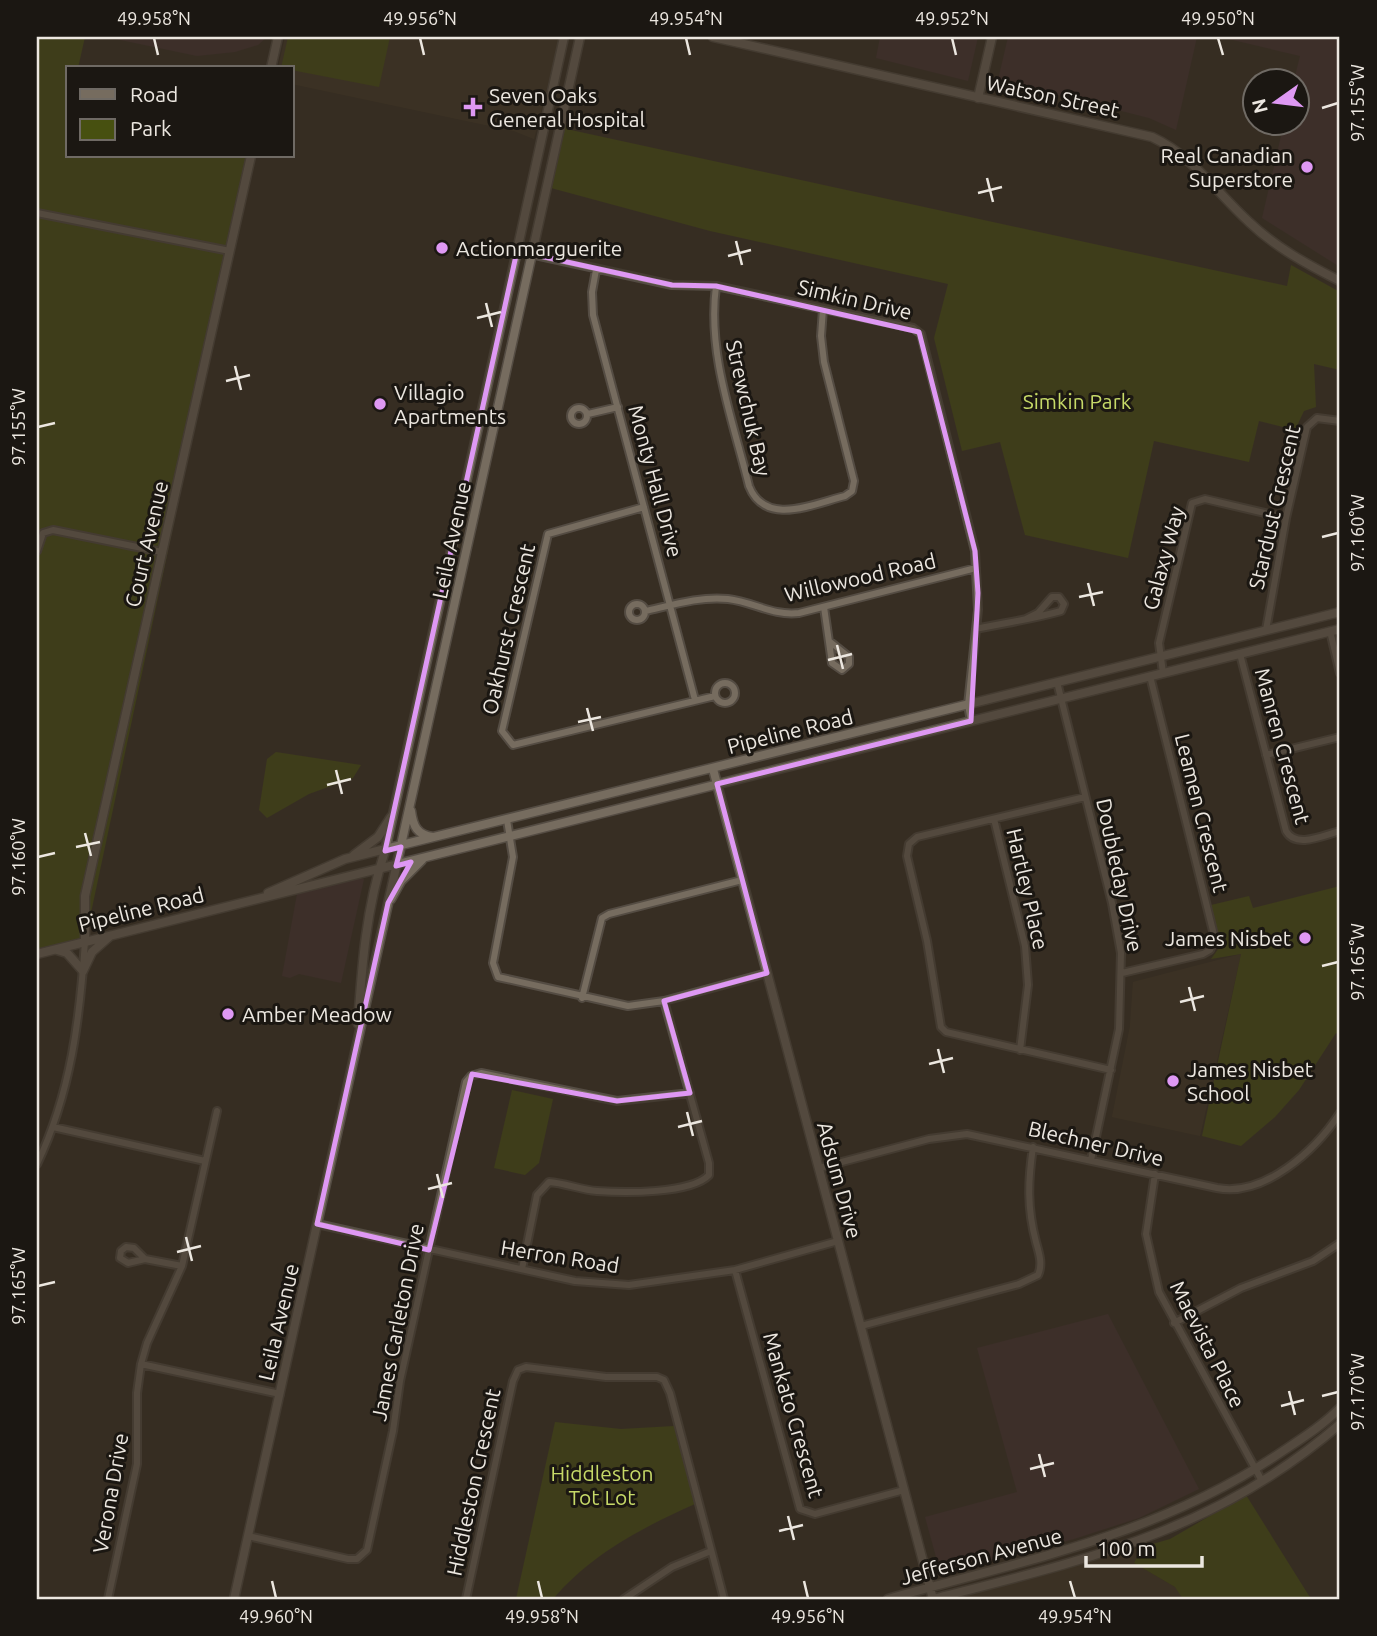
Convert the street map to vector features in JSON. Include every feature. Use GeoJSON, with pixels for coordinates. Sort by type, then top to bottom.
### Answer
{"type":"FeatureCollection","features":[{"type":"Feature","properties":{"kind":"street"},"geometry":{"type":"LineString","coordinates":[[271,66],[278,37]]}},
{"type":"Feature","properties":{"kind":"street","name":"Leila Avenue"},"geometry":{"type":"LineString","coordinates":[[356,1052],[367,924],[564,37]]}},
{"type":"Feature","properties":{"kind":"street","name":"Leila Avenue"},"geometry":{"type":"LineString","coordinates":[[234,1599],[580,37]]}},
{"type":"Feature","properties":{"kind":"street","name":"Watson Street"},"geometry":{"type":"LineString","coordinates":[[713,37],[1139,132],[1165,143],[1196,167],[1249,223],[1283,249],[1340,281]]}},
{"type":"Feature","properties":{"kind":"street"},"geometry":{"type":"LineString","coordinates":[[978,98],[992,37]]}},
{"type":"Feature","properties":{"kind":"street","name":"Court Avenue"},"geometry":{"type":"LineString","coordinates":[[85,941],[85,896],[251,158]]}},
{"type":"Feature","properties":{"kind":"street"},"geometry":{"type":"LineString","coordinates":[[37,213],[230,251]]}},
{"type":"Feature","properties":{"kind":"street","name":"Simkin Drive"},"geometry":{"type":"LineString","coordinates":[[517,251],[672,285],[716,286],[913,328],[921,334],[969,521],[976,568],[976,629],[968,705],[971,721]]}},
{"type":"Feature","properties":{"kind":"street","name":"Monty Hall Drive"},"geometry":{"type":"LineString","coordinates":[[596,270],[592,292],[593,315],[695,700]]}},
{"type":"Feature","properties":{"kind":"street","name":"Strewchuk Bay"},"geometry":{"type":"LineString","coordinates":[[716,286],[713,324],[717,354],[749,486],[760,504],[769,509],[788,510],[845,496],[852,491],[854,481],[821,348],[823,309]]}},
{"type":"Feature","properties":{"kind":"street"},"geometry":{"type":"LineString","coordinates":[[588,414],[618,407]]}},
{"type":"Feature","properties":{"kind":"street","name":"Stardust Crescent"},"geometry":{"type":"LineString","coordinates":[[1266,630],[1286,519],[1311,421],[1324,417],[1340,421]]}},
{"type":"Feature","properties":{"kind":"street","name":"Galaxy Way"},"geometry":{"type":"LineString","coordinates":[[1163,673],[1159,643],[1192,503],[1205,499],[1286,519]]}},
{"type":"Feature","properties":{"kind":"street","name":"Oakhurst Crescent"},"geometry":{"type":"LineString","coordinates":[[644,507],[548,534],[502,731],[513,745],[715,695]]}},
{"type":"Feature","properties":{"kind":"street"},"geometry":{"type":"LineString","coordinates":[[37,551],[43,533],[53,530],[162,552]]}},
{"type":"Feature","properties":{"kind":"street","name":"Willowood Road"},"geometry":{"type":"LineString","coordinates":[[646,611],[712,598],[738,600],[783,614],[824,607],[976,568]]}},
{"type":"Feature","properties":{"kind":"street"},"geometry":{"type":"LineString","coordinates":[[976,629],[1026,619],[1061,611],[1064,604],[1059,597],[1052,597],[1038,613],[1026,619]]}},
{"type":"Feature","properties":{"kind":"street"},"geometry":{"type":"LineString","coordinates":[[824,607],[830,641]]}},
{"type":"Feature","properties":{"kind":"street","name":"Pipeline Road"},"geometry":{"type":"LineString","coordinates":[[254,899],[345,859],[1340,612]]}},
{"type":"Feature","properties":{"kind":"street","name":"Pipeline Road"},"geometry":{"type":"LineString","coordinates":[[37,954],[1340,629]]}},
{"type":"Feature","properties":{"kind":"street"},"geometry":{"type":"LineString","coordinates":[[1330,631],[1340,673]]}},
{"type":"Feature","properties":{"kind":"street","name":"Manren Crescent"},"geometry":{"type":"LineString","coordinates":[[1240,654],[1290,838],[1304,840],[1340,831]]}},
{"type":"Feature","properties":{"kind":"street","name":"Leamen Crescent"},"geometry":{"type":"LineString","coordinates":[[1122,973],[1203,954],[1210,950],[1215,939],[1150,676]]}},
{"type":"Feature","properties":{"kind":"street","name":"Doubleday Drive"},"geometry":{"type":"LineString","coordinates":[[1057,682],[1112,903],[1122,973],[1119,1029],[1091,1160]]}},
{"type":"Feature","properties":{"kind":"street"},"geometry":{"type":"LineString","coordinates":[[1266,755],[1340,737]]}},
{"type":"Feature","properties":{"kind":"street","name":"Adsum Drive"},"geometry":{"type":"LineString","coordinates":[[713,769],[933,1599]]}},
{"type":"Feature","properties":{"kind":"street"},"geometry":{"type":"LineString","coordinates":[[1085,797],[917,837],[909,844],[907,856],[927,941],[941,1027],[953,1035],[1111,1070]]}},
{"type":"Feature","properties":{"kind":"street"},"geometry":{"type":"LineString","coordinates":[[410,804],[415,828],[425,836],[436,838]]}},
{"type":"Feature","properties":{"kind":"street"},"geometry":{"type":"LineString","coordinates":[[345,859],[377,838],[393,813]]}},
{"type":"Feature","properties":{"kind":"street","name":"Hartley Place"},"geometry":{"type":"LineString","coordinates":[[994,819],[1025,946],[1028,985],[1020,1050]]}},
{"type":"Feature","properties":{"kind":"street"},"geometry":{"type":"LineString","coordinates":[[507,820],[513,857],[493,969],[498,977],[582,998],[628,1006],[664,1001],[767,973]]}},
{"type":"Feature","properties":{"kind":"street"},"geometry":{"type":"LineString","coordinates":[[388,903],[401,881],[424,858]]}},
{"type":"Feature","properties":{"kind":"street"},"geometry":{"type":"LineString","coordinates":[[582,998],[597,926],[602,918],[742,880]]}},
{"type":"Feature","properties":{"kind":"street"},"geometry":{"type":"LineString","coordinates":[[83,971],[92,952],[112,935]]}},
{"type":"Feature","properties":{"kind":"street"},"geometry":{"type":"LineString","coordinates":[[37,1164],[53,1127],[76,1037],[85,941]]}},
{"type":"Feature","properties":{"kind":"street"},"geometry":{"type":"LineString","coordinates":[[54,949],[67,953],[83,971]]}},
{"type":"Feature","properties":{"kind":"street"},"geometry":{"type":"LineString","coordinates":[[522,1269],[537,1195],[549,1182],[596,1191],[649,1191],[704,1181],[709,1175],[709,1163],[664,1001]]}},
{"type":"Feature","properties":{"kind":"street","name":"James Carleton Drive"},"geometry":{"type":"LineString","coordinates":[[248,1536],[348,1559],[357,1559],[367,1550],[429,1250],[466,1082],[471,1076],[481,1073],[617,1101],[690,1093]]}},
{"type":"Feature","properties":{"kind":"street","name":"Verona Drive"},"geometry":{"type":"LineString","coordinates":[[108,1599],[137,1464],[137,1394],[141,1364],[182,1266],[216,1111]]}},
{"type":"Feature","properties":{"kind":"street","name":"Blechner Drive"},"geometry":{"type":"LineString","coordinates":[[819,1168],[944,1136],[977,1135],[1226,1189],[1254,1186],[1284,1170],[1338,1123],[1340,1113]]}},
{"type":"Feature","properties":{"kind":"street"},"geometry":{"type":"LineString","coordinates":[[53,1127],[205,1161]]}},
{"type":"Feature","properties":{"kind":"street"},"geometry":{"type":"LineString","coordinates":[[861,1326],[1019,1283],[1038,1275],[1040,1259],[1029,1215],[1027,1187],[1033,1147]]}},
{"type":"Feature","properties":{"kind":"street","name":"Maevista Place"},"geometry":{"type":"LineString","coordinates":[[1155,1174],[1148,1213],[1148,1250],[1159,1292],[1262,1481]]}},
{"type":"Feature","properties":{"kind":"street","name":"Herron Road"},"geometry":{"type":"LineString","coordinates":[[317,1224],[575,1281],[629,1285],[735,1270],[838,1241]]}},
{"type":"Feature","properties":{"kind":"street"},"geometry":{"type":"LineString","coordinates":[[1174,1323],[1241,1288],[1312,1262],[1340,1243]]}},
{"type":"Feature","properties":{"kind":"street"},"geometry":{"type":"LineString","coordinates":[[145,1259],[182,1266]]}},
{"type":"Feature","properties":{"kind":"street","name":"Mankato Crescent"},"geometry":{"type":"LineString","coordinates":[[735,1270],[800,1509],[815,1514],[904,1490]]}},
{"type":"Feature","properties":{"kind":"street"},"geometry":{"type":"LineString","coordinates":[[141,1364],[280,1394]]}},
{"type":"Feature","properties":{"kind":"street","name":"Hiddleston Crescent"},"geometry":{"type":"LineString","coordinates":[[466,1599],[513,1381],[518,1370],[526,1367],[552,1372],[657,1377],[664,1380],[670,1393],[724,1599]]}},
{"type":"Feature","properties":{"kind":"street","name":"Jefferson Avenue"},"geometry":{"type":"LineString","coordinates":[[888,1599],[1085,1546],[1161,1519],[1255,1470],[1339,1413]]}},
{"type":"Feature","properties":{"kind":"street","name":"Jefferson Avenue"},"geometry":{"type":"LineString","coordinates":[[933,1599],[1126,1548],[1174,1528],[1262,1481],[1340,1424]]}},
{"type":"Feature","properties":{"kind":"street"},"geometry":{"type":"LineString","coordinates":[[1161,1519],[1174,1528]]}},
{"type":"Feature","properties":{"kind":"street"},"geometry":{"type":"LineString","coordinates":[[624,1599],[672,1567],[711,1550]]}},
{"type":"Feature","properties":{"kind":"street"},"geometry":{"type":"LineString","coordinates":[[1045,1557],[1046,1571]]}},
{"type":"Feature","properties":{"kind":"highlighted area"},"geometry":{"type":"Polygon","coordinates":[[[517,251],[672,285],[716,286],[919,332],[975,551],[978,593],[971,721],[717,784],[767,973],[664,1001],[690,1093],[617,1101],[472,1074],[429,1250],[317,1224],[388,903],[411,862],[396,866],[401,847],[385,851],[517,251]]]}},
{"type":"Feature","properties":{"kind":"shaded area"},"geometry":{"type":"Polygon","coordinates":[[[106,37],[267,37],[258,45],[235,52],[197,56],[106,37]]]}},
{"type":"Feature","properties":{"kind":"shaded area","name":"Seven Oaks General Hospital"},"geometry":{"type":"Polygon","coordinates":[[[285,37],[560,37],[534,139],[514,131],[294,84],[294,66],[278,66],[285,37]]]}},
{"type":"Feature","properties":{"kind":"shaded area"},"geometry":{"type":"Polygon","coordinates":[[[880,37],[978,37],[968,81],[876,58],[880,37]]]}},
{"type":"Feature","properties":{"kind":"shaded area"},"geometry":{"type":"Polygon","coordinates":[[[1008,37],[1197,37],[1176,130],[1149,118],[998,80],[1008,37]]]}},
{"type":"Feature","properties":{"kind":"shaded area"},"geometry":{"type":"Polygon","coordinates":[[[1220,37],[1340,37],[1340,267],[1262,218],[1281,136],[1310,136],[1310,66],[1298,66],[1300,56],[1220,37]]]}},
{"type":"Feature","properties":{"kind":"shaded area"},"geometry":{"type":"Polygon","coordinates":[[[357,878],[364,879],[341,983],[299,974],[290,978],[282,976],[297,894],[357,878]]]}},
{"type":"Feature","properties":{"kind":"shaded area","name":"James Nisbet"},"geometry":{"type":"Polygon","coordinates":[[[1241,954],[1200,1136],[1112,1117],[1130,1026],[1133,982],[1241,954]]]}},
{"type":"Feature","properties":{"kind":"shaded area"},"geometry":{"type":"Polygon","coordinates":[[[1108,1314],[1199,1489],[1139,1518],[1074,1539],[941,1575],[925,1517],[1017,1492],[977,1348],[1108,1314]]]}},
{"type":"Feature","properties":{"kind":"shaded area"},"geometry":{"type":"Polygon","coordinates":[[[1142,1547],[1134,1563],[1195,1599],[954,1599],[1142,1547]]]}},
{"type":"Feature","properties":{"kind":"green space"},"geometry":{"type":"Polygon","coordinates":[[[37,37],[85,37],[78,66],[66,66],[66,158],[252,158],[85,941],[37,953],[37,37]]]}},
{"type":"Feature","properties":{"kind":"green space"},"geometry":{"type":"Polygon","coordinates":[[[288,37],[390,37],[379,87],[294,71],[294,66],[281,66],[288,37]]]}},
{"type":"Feature","properties":{"kind":"green space","name":"Simkin Park"},"geometry":{"type":"Polygon","coordinates":[[[566,119],[571,130],[1287,286],[1291,265],[1340,292],[1340,370],[1314,364],[1316,407],[1304,411],[1295,430],[1259,421],[1249,462],[1154,441],[1128,558],[1025,535],[1000,442],[962,451],[934,338],[948,284],[710,231],[551,188],[566,119]]]}},
{"type":"Feature","properties":{"kind":"green space"},"geometry":{"type":"Polygon","coordinates":[[[276,752],[361,765],[353,778],[309,794],[267,818],[259,810],[267,759],[276,752]]]}},
{"type":"Feature","properties":{"kind":"green space"},"geometry":{"type":"Polygon","coordinates":[[[1340,886],[1340,1036],[1336,1033],[1299,1090],[1275,1117],[1241,1146],[1202,1136],[1241,954],[1211,959],[1221,945],[1211,905],[1249,896],[1253,908],[1340,886]]]}},
{"type":"Feature","properties":{"kind":"green space"},"geometry":{"type":"Polygon","coordinates":[[[512,1090],[553,1099],[539,1163],[525,1175],[494,1168],[512,1090]]]}},
{"type":"Feature","properties":{"kind":"green space","name":"Hiddleston Tot Lot"},"geometry":{"type":"Polygon","coordinates":[[[555,1422],[621,1429],[674,1426],[695,1504],[601,1555],[553,1599],[516,1599],[555,1422]]]}},
{"type":"Feature","properties":{"kind":"green space"},"geometry":{"type":"Polygon","coordinates":[[[1246,1495],[1311,1599],[1183,1599],[1175,1587],[1134,1563],[1142,1547],[1170,1539],[1246,1495]]]}},
{"type":"Feature","properties":{"kind":"place","name":"Seven Oaks General Hospital"},"geometry":{"type":"Point","coordinates":[473,107]}},
{"type":"Feature","properties":{"kind":"place","name":"Real Canadian Superstore"},"geometry":{"type":"Point","coordinates":[1307,167]}},
{"type":"Feature","properties":{"kind":"place","name":"Actionmarguerite"},"geometry":{"type":"Point","coordinates":[442,248]}},
{"type":"Feature","properties":{"kind":"place","name":"Villagio Apartments"},"geometry":{"type":"Point","coordinates":[380,404]}},
{"type":"Feature","properties":{"kind":"place","name":"James Nisbet"},"geometry":{"type":"Point","coordinates":[1305,938]}},
{"type":"Feature","properties":{"kind":"place","name":"Amber Meadow"},"geometry":{"type":"Point","coordinates":[228,1014]}},
{"type":"Feature","properties":{"kind":"place","name":"James Nisbet School"},"geometry":{"type":"Point","coordinates":[1173,1081]}}]}
